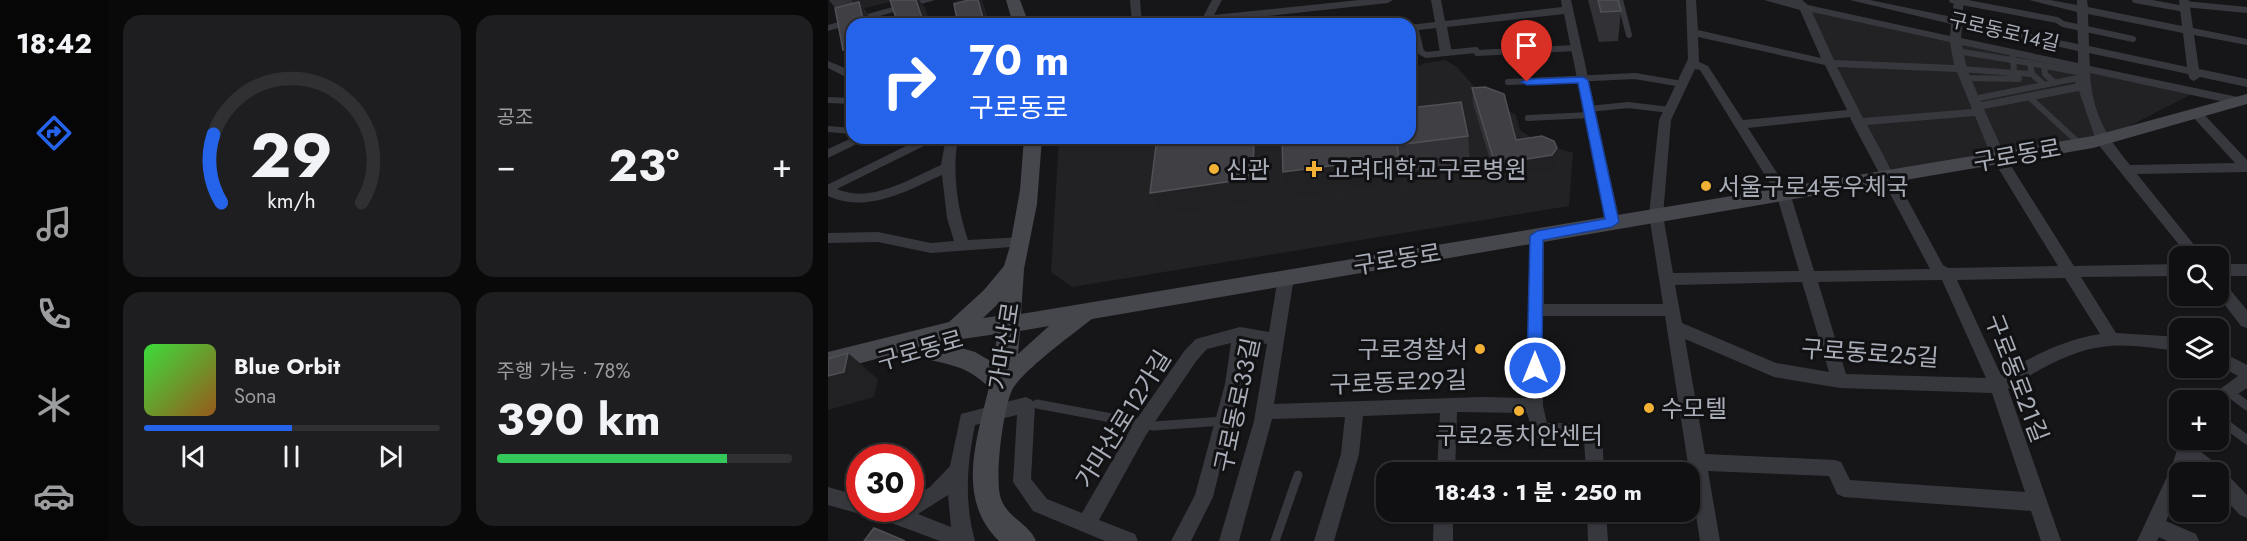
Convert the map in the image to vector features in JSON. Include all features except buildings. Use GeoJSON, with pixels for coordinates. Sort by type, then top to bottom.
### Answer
{"type":"FeatureCollection","features":[{"type":"Feature","properties":{"kind":"main road"},"geometry":{"type":"LineString","coordinates":[[1012,0],[1019,18]]}},
{"type":"Feature","properties":{"kind":"main road","name":"구로동로"},"geometry":{"type":"LineString","coordinates":[[828,362],[956,329],[1011,324],[1089,309],[2102,140],[2243,100]]}},
{"type":"Feature","properties":{"kind":"main road","name":"가마산로"},"geometry":{"type":"LineString","coordinates":[[1022,541],[1012,536],[998,520],[988,503],[985,482],[1011,324],[1014,269],[1021,243],[1032,144]]}},
{"type":"Feature","properties":{"kind":"main road"},"geometry":{"type":"LineString","coordinates":[[956,329],[992,296],[1014,269]]}},
{"type":"Feature","properties":{"kind":"main road"},"geometry":{"type":"LineString","coordinates":[[924,350],[952,352],[966,357],[989,371],[999,394],[1046,341],[1089,309]]}},
{"type":"Feature","properties":{"kind":"main road","name":"구로동로"},"geometry":{"type":"LineString","coordinates":[[828,375],[1011,324]]}},
{"type":"Feature","properties":{"kind":"street"},"geometry":{"type":"LineString","coordinates":[[864,18],[930,0]]}},
{"type":"Feature","properties":{"kind":"street"},"geometry":{"type":"LineString","coordinates":[[1135,0],[1136,18]]}},
{"type":"Feature","properties":{"kind":"street"},"geometry":{"type":"LineString","coordinates":[[1208,18],[1217,0]]}},
{"type":"Feature","properties":{"kind":"street"},"geometry":{"type":"LineString","coordinates":[[1219,18],[1297,5],[1388,0]]}},
{"type":"Feature","properties":{"kind":"street"},"geometry":{"type":"LineString","coordinates":[[1436,0],[1446,53]]}},
{"type":"Feature","properties":{"kind":"street"},"geometry":{"type":"LineString","coordinates":[[1691,0],[1694,59],[1665,120],[1656,215],[1697,462]]}},
{"type":"Feature","properties":{"kind":"street","name":"구로동로14길"},"geometry":{"type":"LineString","coordinates":[[1769,0],[1801,4],[1956,45],[2013,56],[2077,76],[2243,100]]}},
{"type":"Feature","properties":{"kind":"street"},"geometry":{"type":"LineString","coordinates":[[1855,0],[2247,83]]}},
{"type":"Feature","properties":{"kind":"street"},"geometry":{"type":"LineString","coordinates":[[1957,0],[1956,45],[1964,74],[1999,158],[2110,339]]}},
{"type":"Feature","properties":{"kind":"street"},"geometry":{"type":"LineString","coordinates":[[2034,0],[2082,5],[2188,31],[2247,42]]}},
{"type":"Feature","properties":{"kind":"street","name":"구로동로21길"},"geometry":{"type":"LineString","coordinates":[[1801,4],[1856,118],[1891,177],[1938,269],[1947,275],[1998,386],[2050,541]]}},
{"type":"Feature","properties":{"kind":"street"},"geometry":{"type":"LineString","coordinates":[[1416,27],[1567,5],[1612,222]]}},
{"type":"Feature","properties":{"kind":"street"},"geometry":{"type":"LineString","coordinates":[[2082,5],[2084,48],[2077,76],[2102,140],[2188,246]]}},
{"type":"Feature","properties":{"kind":"street"},"geometry":{"type":"LineString","coordinates":[[2184,5],[2196,92]]}},
{"type":"Feature","properties":{"kind":"street"},"geometry":{"type":"LineString","coordinates":[[828,28],[846,23]]}},
{"type":"Feature","properties":{"kind":"street"},"geometry":{"type":"LineString","coordinates":[[1693,32],[1830,63],[1964,74]]}},
{"type":"Feature","properties":{"kind":"street"},"geometry":{"type":"LineString","coordinates":[[1692,63],[1704,68],[1783,193],[1840,381]]}},
{"type":"Feature","properties":{"kind":"street"},"geometry":{"type":"LineString","coordinates":[[828,64],[846,73]]}},
{"type":"Feature","properties":{"kind":"street"},"geometry":{"type":"LineString","coordinates":[[1739,125],[1791,118],[1856,118],[1977,106],[2030,94],[2077,76]]}},
{"type":"Feature","properties":{"kind":"street"},"geometry":{"type":"LineString","coordinates":[[2196,113],[2247,167]]}},
{"type":"Feature","properties":{"kind":"street"},"geometry":{"type":"LineString","coordinates":[[828,154],[850,144]]}},
{"type":"Feature","properties":{"kind":"street"},"geometry":{"type":"LineString","coordinates":[[951,144],[948,167],[954,218],[963,246]]}},
{"type":"Feature","properties":{"kind":"street"},"geometry":{"type":"LineString","coordinates":[[828,190],[843,198],[881,194],[948,167]]}},
{"type":"Feature","properties":{"kind":"street"},"geometry":{"type":"LineString","coordinates":[[2126,170],[2247,167]]}},
{"type":"Feature","properties":{"kind":"street"},"geometry":{"type":"LineString","coordinates":[[1537,236],[1534,406],[1540,431],[1593,431],[1595,462]]}},
{"type":"Feature","properties":{"kind":"street"},"geometry":{"type":"LineString","coordinates":[[828,238],[878,237],[931,248],[1021,243]]}},
{"type":"Feature","properties":{"kind":"street","name":"구로동로21길"},"geometry":{"type":"LineString","coordinates":[[1947,275],[2169,270]]}},
{"type":"Feature","properties":{"kind":"street"},"geometry":{"type":"LineString","coordinates":[[2229,270],[2247,270]]}},
{"type":"Feature","properties":{"kind":"street"},"geometry":{"type":"LineString","coordinates":[[1666,279],[1947,275]]}},
{"type":"Feature","properties":{"kind":"street","name":"구로동로33길"},"geometry":{"type":"LineString","coordinates":[[1229,541],[1264,412],[1286,277]]}},
{"type":"Feature","properties":{"kind":"street"},"geometry":{"type":"LineString","coordinates":[[2229,299],[2247,322]]}},
{"type":"Feature","properties":{"kind":"street"},"geometry":{"type":"LineString","coordinates":[[1535,310],[1671,310]]}},
{"type":"Feature","properties":{"kind":"street","name":"구로동로25길"},"geometry":{"type":"LineString","coordinates":[[1674,327],[1774,370],[1840,381],[1998,386]]}},
{"type":"Feature","properties":{"kind":"street"},"geometry":{"type":"LineString","coordinates":[[1181,541],[1204,497],[1224,420],[1240,334]]}},
{"type":"Feature","properties":{"kind":"street","name":"가마산로12가길"},"geometry":{"type":"LineString","coordinates":[[1086,524],[1143,425],[1202,344],[1240,334],[1276,339]]}},
{"type":"Feature","properties":{"kind":"street"},"geometry":{"type":"LineString","coordinates":[[1998,386],[2046,357],[2080,344],[2110,339],[2169,343]]}},
{"type":"Feature","properties":{"kind":"street"},"geometry":{"type":"LineString","coordinates":[[2229,363],[2247,373]]}},
{"type":"Feature","properties":{"kind":"street"},"geometry":{"type":"LineString","coordinates":[[2229,392],[2247,379]]}},
{"type":"Feature","properties":{"kind":"street"},"geometry":{"type":"LineString","coordinates":[[963,541],[958,520],[958,468],[967,419],[1026,405],[1022,482],[1040,505],[1128,541]]}},
{"type":"Feature","properties":{"kind":"street"},"geometry":{"type":"LineString","coordinates":[[1446,462],[1449,405]]}},
{"type":"Feature","properties":{"kind":"street","name":"구로동로29길"},"geometry":{"type":"LineString","coordinates":[[1264,412],[1449,405],[1534,406]]}},
{"type":"Feature","properties":{"kind":"street"},"geometry":{"type":"LineString","coordinates":[[1324,541],[1350,454],[1355,409]]}},
{"type":"Feature","properties":{"kind":"street"},"geometry":{"type":"LineString","coordinates":[[2186,450],[2181,467],[2151,533],[2189,541]]}},
{"type":"Feature","properties":{"kind":"street"},"geometry":{"type":"LineString","coordinates":[[2192,450],[2203,462]]}},
{"type":"Feature","properties":{"kind":"street"},"geometry":{"type":"LineString","coordinates":[[1700,462],[1835,468],[1844,488],[2036,502]]}},
{"type":"Feature","properties":{"kind":"street"},"geometry":{"type":"LineString","coordinates":[[924,503],[944,489],[958,468]]}},
{"type":"Feature","properties":{"kind":"street"},"geometry":{"type":"LineString","coordinates":[[1700,480],[1710,541]]}},
{"type":"Feature","properties":{"kind":"street"},"geometry":{"type":"LineString","coordinates":[[2229,490],[2247,509]]}},
{"type":"Feature","properties":{"kind":"street"},"geometry":{"type":"LineString","coordinates":[[828,496],[846,501]]}},
{"type":"Feature","properties":{"kind":"street"},"geometry":{"type":"LineString","coordinates":[[924,521],[963,541]]}},
{"type":"Feature","properties":{"kind":"street"},"geometry":{"type":"LineString","coordinates":[[1443,541],[1444,522]]}},
{"type":"Feature","properties":{"kind":"street"},"geometry":{"type":"LineString","coordinates":[[1597,522],[1598,541]]}},
{"type":"Feature","properties":{"kind":"lane"},"geometry":{"type":"LineString","coordinates":[[1620,0],[1629,35]]}},
{"type":"Feature","properties":{"kind":"lane"},"geometry":{"type":"LineString","coordinates":[[1957,0],[2057,20],[2083,29],[2133,39]]}},
{"type":"Feature","properties":{"kind":"lane"},"geometry":{"type":"LineString","coordinates":[[2135,0],[2247,10]]}},
{"type":"Feature","properties":{"kind":"lane"},"geometry":{"type":"LineString","coordinates":[[1416,38],[1421,52],[1426,55],[1576,48]]}},
{"type":"Feature","properties":{"kind":"lane"},"geometry":{"type":"LineString","coordinates":[[1956,45],[1986,55],[2013,56],[2077,76]]}},
{"type":"Feature","properties":{"kind":"lane"},"geometry":{"type":"LineString","coordinates":[[1986,55],[1991,71]]}},
{"type":"Feature","properties":{"kind":"lane"},"geometry":{"type":"LineString","coordinates":[[2013,56],[2014,73],[2030,94],[2080,144]]}},
{"type":"Feature","properties":{"kind":"lane"},"geometry":{"type":"LineString","coordinates":[[2030,63],[2032,74],[2044,85]]}},
{"type":"Feature","properties":{"kind":"lane"},"geometry":{"type":"LineString","coordinates":[[2044,66],[2045,74],[2055,83]]}},
{"type":"Feature","properties":{"kind":"lane"},"geometry":{"type":"LineString","coordinates":[[1964,74],[1991,71],[2032,74]]}},
{"type":"Feature","properties":{"kind":"lane"},"geometry":{"type":"LineString","coordinates":[[1964,74],[1989,79],[2019,79]]}},
{"type":"Feature","properties":{"kind":"lane"},"geometry":{"type":"LineString","coordinates":[[1508,82],[1635,76],[1682,84]]}},
{"type":"Feature","properties":{"kind":"lane"},"geometry":{"type":"LineString","coordinates":[[1977,106],[1999,94],[2030,94],[2044,85],[2077,76]]}},
{"type":"Feature","properties":{"kind":"lane"},"geometry":{"type":"LineString","coordinates":[[1989,79],[1999,94]]}},
{"type":"Feature","properties":{"kind":"lane"},"geometry":{"type":"LineString","coordinates":[[828,100],[846,101]]}},
{"type":"Feature","properties":{"kind":"lane"},"geometry":{"type":"LineString","coordinates":[[1528,118],[1589,112],[1628,105],[1670,110]]}},
{"type":"Feature","properties":{"kind":"lane"},"geometry":{"type":"LineString","coordinates":[[828,129],[846,130]]}},
{"type":"Feature","properties":{"kind":"lane"},"geometry":{"type":"LineString","coordinates":[[828,190],[920,144]]}},
{"type":"Feature","properties":{"kind":"lane"},"geometry":{"type":"LineString","coordinates":[[2229,398],[2247,406]]}},
{"type":"Feature","properties":{"kind":"lane"},"geometry":{"type":"LineString","coordinates":[[1037,404],[1154,426],[1224,420]]}},
{"type":"Feature","properties":{"kind":"lane"},"geometry":{"type":"LineString","coordinates":[[2229,426],[2247,440]]}},
{"type":"Feature","properties":{"kind":"lane"},"geometry":{"type":"LineString","coordinates":[[1275,541],[1298,475]]}},
{"type":"Feature","properties":{"kind":"shaded area"},"geometry":{"type":"Polygon","coordinates":[[[1804,7],[2196,92],[2102,140],[1895,173],[1854,113],[1804,7]]]}},
{"type":"Feature","properties":{"kind":"shaded area","name":"고려대학교구로병원"},"geometry":{"type":"Polygon","coordinates":[[[1445,60],[1457,67],[1480,93],[1516,115],[1520,130],[1540,143],[1573,153],[1569,206],[1072,287],[1051,272],[1059,144],[1416,144],[1416,67],[1425,63],[1445,60]]]}},
{"type":"Feature","properties":{"kind":"place","name":"신관"},"geometry":{"type":"Point","coordinates":[1214,169]}},
{"type":"Feature","properties":{"kind":"place","name":"고려대학교구로병원"},"geometry":{"type":"Point","coordinates":[1314,169]}},
{"type":"Feature","properties":{"kind":"place","name":"서울구로4동우체국"},"geometry":{"type":"Point","coordinates":[1706,186]}},
{"type":"Feature","properties":{"kind":"place","name":"구로경찰서"},"geometry":{"type":"Point","coordinates":[1480,349]}},
{"type":"Feature","properties":{"kind":"place","name":"수모텔"},"geometry":{"type":"Point","coordinates":[1649,408]}},
{"type":"Feature","properties":{"kind":"place","name":"구로2동치안센터"},"geometry":{"type":"Point","coordinates":[1519,411]}},
{"type":"Feature","properties":{"kind":"route"},"geometry":{"type":"LineString","coordinates":[[1527,82],[1583,80],[1612,222],[1537,236],[1535,368]]}}]}
